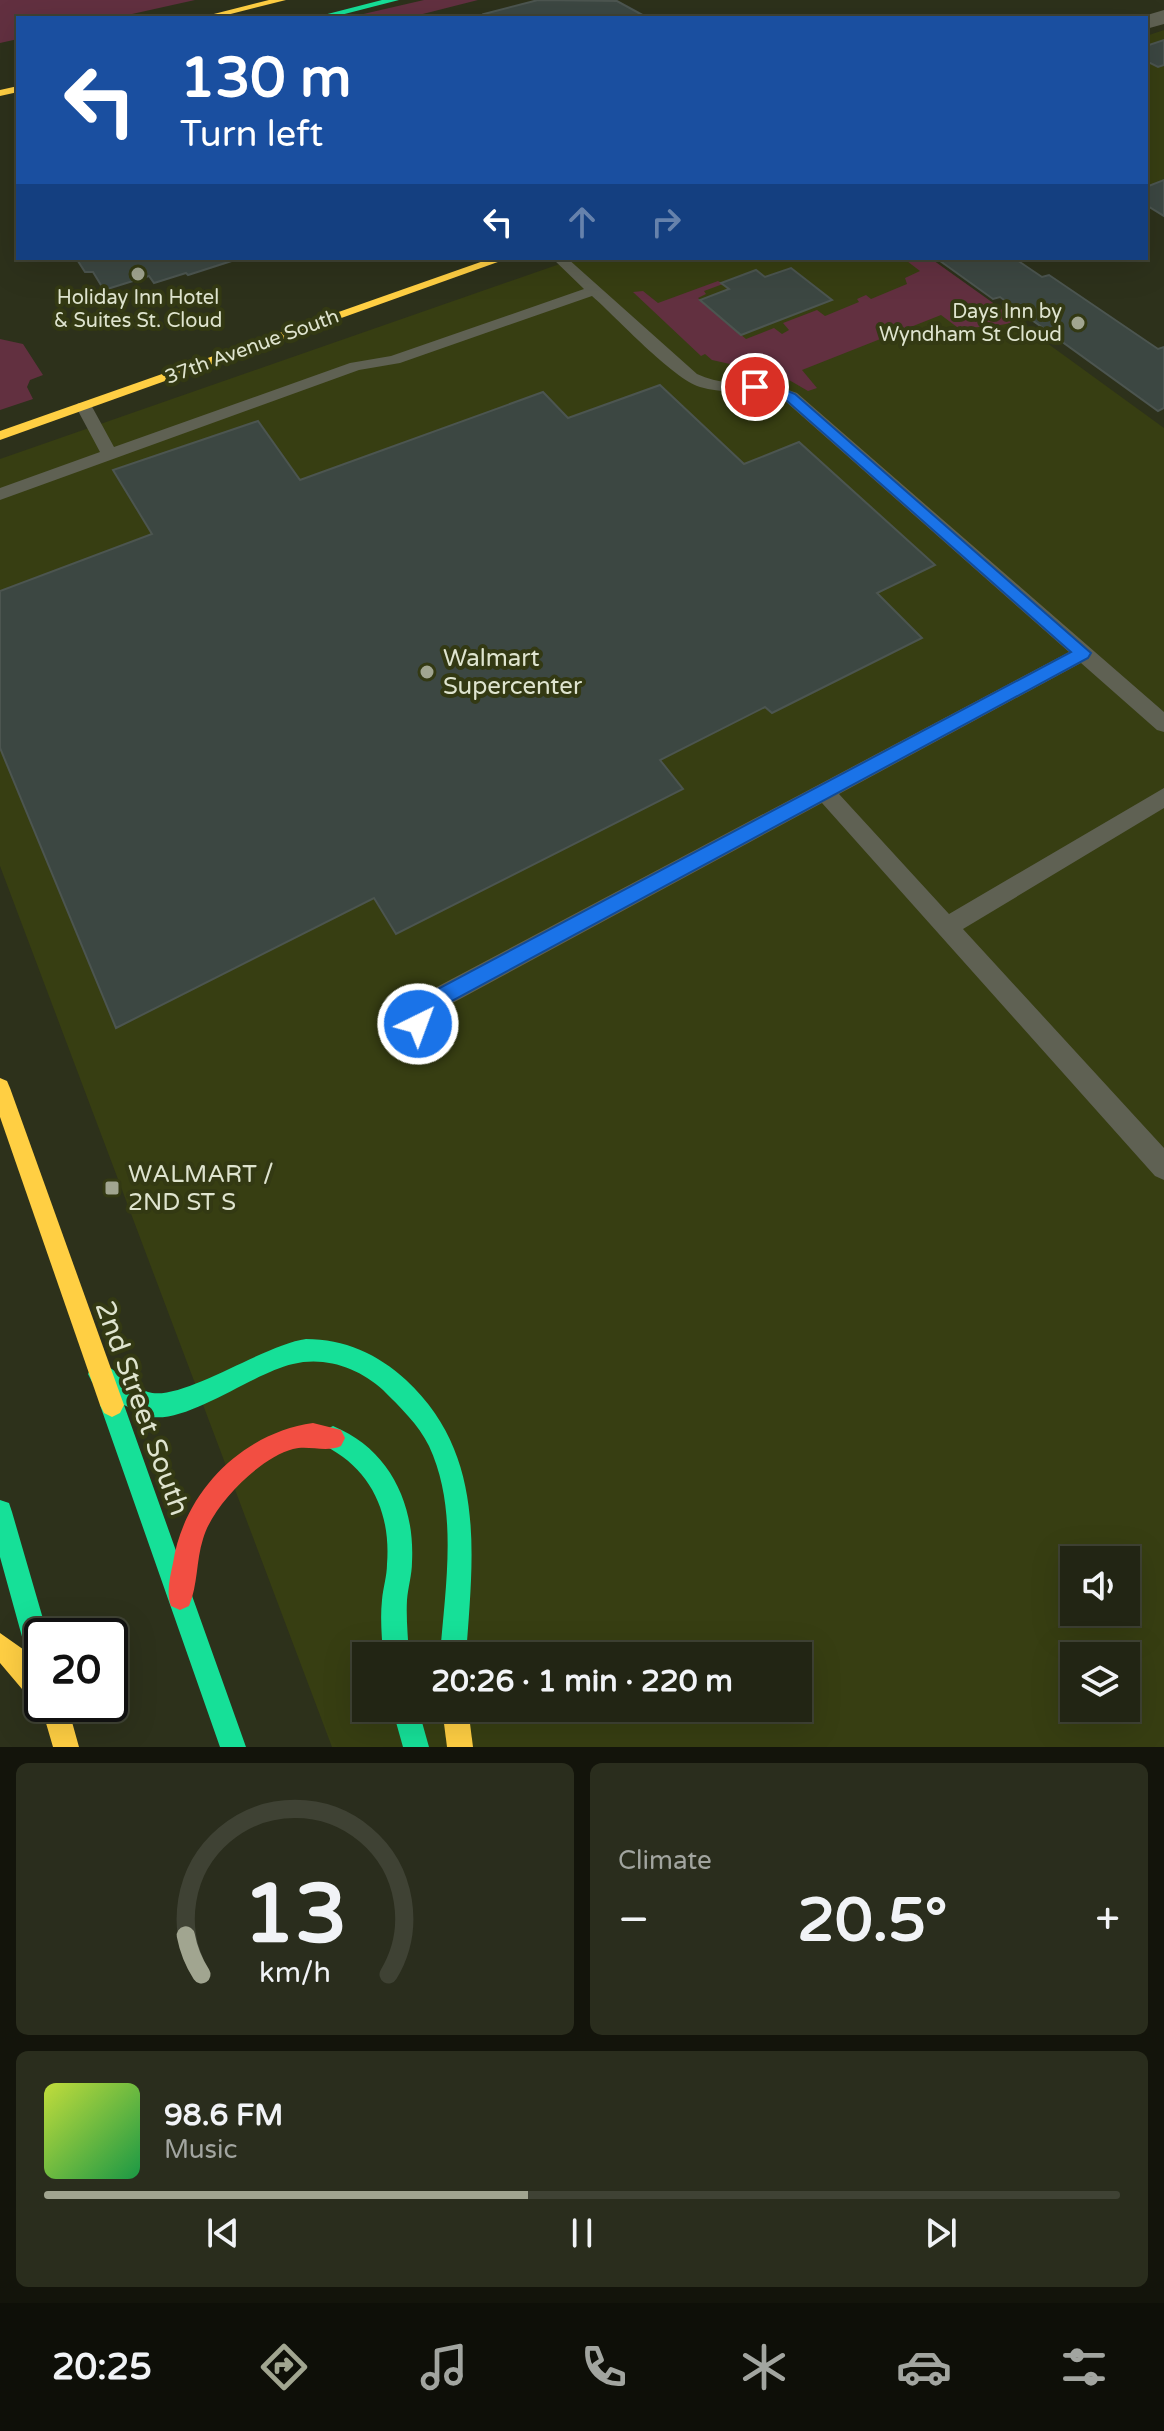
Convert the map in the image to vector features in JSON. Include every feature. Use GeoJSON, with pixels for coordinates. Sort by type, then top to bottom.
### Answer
{"type":"FeatureCollection","features":[{"type":"Feature","properties":{"kind":"main road"},"geometry":{"type":"LineString","coordinates":[[212,16],[281,0]]}},
{"type":"Feature","properties":{"kind":"main road"},"geometry":{"type":"LineString","coordinates":[[326,16],[394,0]]}},
{"type":"Feature","properties":{"kind":"main road","name":"37th Avenue South"},"geometry":{"type":"LineString","coordinates":[[0,436],[497,260]]}},
{"type":"Feature","properties":{"kind":"main road","name":"2nd Street South"},"geometry":{"type":"LineString","coordinates":[[0,1088],[233,1747]]}},
{"type":"Feature","properties":{"kind":"main road"},"geometry":{"type":"LineString","coordinates":[[100,1374],[135,1398],[155,1406],[222,1383],[276,1356],[307,1350],[336,1353],[364,1363],[393,1380],[418,1401],[441,1439],[454,1476],[461,1518],[454,1642]]}},
{"type":"Feature","properties":{"kind":"main road"},"geometry":{"type":"LineString","coordinates":[[180,1597],[195,1525],[221,1482],[260,1451],[289,1439],[309,1435],[334,1437],[356,1447],[374,1466],[385,1490],[400,1559],[394,1602],[395,1642]]}},
{"type":"Feature","properties":{"kind":"main road"},"geometry":{"type":"LineString","coordinates":[[0,1512],[30,1618]]}},
{"type":"Feature","properties":{"kind":"main road"},"geometry":{"type":"LineString","coordinates":[[0,1646],[24,1669]]}},
{"type":"Feature","properties":{"kind":"main road"},"geometry":{"type":"LineString","coordinates":[[58,1722],[66,1747]]}},
{"type":"Feature","properties":{"kind":"main road"},"geometry":{"type":"LineString","coordinates":[[409,1722],[416,1747]]}},
{"type":"Feature","properties":{"kind":"main road"},"geometry":{"type":"LineString","coordinates":[[457,1722],[460,1747]]}},
{"type":"Feature","properties":{"kind":"lane"},"geometry":{"type":"LineString","coordinates":[[561,260],[699,382],[712,386],[771,388],[791,397],[1164,724]]}},
{"type":"Feature","properties":{"kind":"lane"},"geometry":{"type":"LineString","coordinates":[[0,494],[356,366],[394,360],[595,290]]}},
{"type":"Feature","properties":{"kind":"lane"},"geometry":{"type":"LineString","coordinates":[[84,407],[109,454]]}},
{"type":"Feature","properties":{"kind":"lane"},"geometry":{"type":"LineString","coordinates":[[418,1024],[424,1009],[441,997],[1083,653]]}},
{"type":"Feature","properties":{"kind":"lane"},"geometry":{"type":"LineString","coordinates":[[824,791],[1164,1167]]}},
{"type":"Feature","properties":{"kind":"lane"},"geometry":{"type":"LineString","coordinates":[[948,926],[1164,797]]}},
{"type":"Feature","properties":{"kind":"shaded area"},"geometry":{"type":"Polygon","coordinates":[[[0,0],[195,0],[123,16],[16,16],[16,39],[0,43],[0,0]]]}},
{"type":"Feature","properties":{"kind":"shaded area"},"geometry":{"type":"Polygon","coordinates":[[[424,0],[478,0],[415,16],[355,16],[424,0]]]}},
{"type":"Feature","properties":{"kind":"shaded area"},"geometry":{"type":"Polygon","coordinates":[[[1164,30],[1164,215],[1148,205],[1148,35],[1164,30]]]}},
{"type":"Feature","properties":{"kind":"shaded area"},"geometry":{"type":"Polygon","coordinates":[[[571,260],[933,260],[1164,428],[1164,1747],[332,1747],[0,866],[0,459],[571,260]]]}},
{"type":"Feature","properties":{"kind":"shaded area"},"geometry":{"type":"Polygon","coordinates":[[[906,260],[933,260],[1003,310],[1013,322],[961,330],[941,315],[802,370],[817,388],[808,391],[777,373],[738,369],[739,366],[712,360],[705,354],[701,356],[633,292],[643,291],[658,303],[718,281],[723,284],[704,291],[706,294],[698,298],[746,339],[774,328],[782,334],[789,330],[783,323],[817,310],[825,316],[859,302],[857,299],[866,295],[871,299],[907,284],[905,278],[920,271],[906,260]]]}},
{"type":"Feature","properties":{"kind":"shaded area"},"geometry":{"type":"Polygon","coordinates":[[[0,339],[23,344],[43,375],[30,380],[27,387],[33,399],[0,410],[0,339]]]}},
{"type":"Feature","properties":{"kind":"building"},"geometry":{"type":"Polygon","coordinates":[[[538,0],[617,1],[644,16],[486,16],[484,14],[538,0]]]}},
{"type":"Feature","properties":{"kind":"building"},"geometry":{"type":"Polygon","coordinates":[[[1164,40],[1164,65],[1158,67],[1148,62],[1148,45],[1164,40]]]}},
{"type":"Feature","properties":{"kind":"building"},"geometry":{"type":"Polygon","coordinates":[[[1164,180],[1164,216],[1148,206],[1148,186],[1164,180]]]}},
{"type":"Feature","properties":{"kind":"building","name":"Holiday Inn Hotel & Suites St. Cloud"},"geometry":{"type":"Polygon","coordinates":[[[77,260],[235,260],[154,283],[149,276],[104,290],[93,272],[85,272],[77,260]]]}},
{"type":"Feature","properties":{"kind":"building","name":"Days Inn by Wyndham St Cloud"},"geometry":{"type":"Polygon","coordinates":[[[939,260],[1017,260],[1042,277],[1049,275],[1158,349],[1164,347],[1164,408],[1158,411],[1000,297],[993,299],[939,260]]]}},
{"type":"Feature","properties":{"kind":"building"},"geometry":{"type":"Polygon","coordinates":[[[791,268],[832,300],[741,335],[700,300],[729,289],[721,283],[756,270],[765,277],[791,268]]]}},
{"type":"Feature","properties":{"kind":"building","name":"Walmart Supercenter"},"geometry":{"type":"Polygon","coordinates":[[[660,385],[744,464],[799,442],[935,565],[877,593],[922,638],[772,713],[765,707],[660,760],[683,789],[396,934],[374,898],[116,1028],[0,748],[0,591],[152,534],[113,470],[258,421],[300,480],[543,392],[568,418],[660,385]]]}},
{"type":"Feature","properties":{"kind":"traffic: fast"},"geometry":{"type":"LineString","coordinates":[[326,16],[394,0]]}},
{"type":"Feature","properties":{"kind":"traffic: fast"},"geometry":{"type":"LineString","coordinates":[[100,1374],[131,1396],[152,1405],[181,1400],[279,1357],[306,1350],[342,1354],[385,1376],[415,1405],[437,1436],[450,1469],[460,1540],[454,1642]]}},
{"type":"Feature","properties":{"kind":"traffic: fast"},"geometry":{"type":"LineString","coordinates":[[112,1405],[233,1747]]}},
{"type":"Feature","properties":{"kind":"traffic: fast"},"geometry":{"type":"LineString","coordinates":[[333,1438],[350,1446],[364,1458],[386,1488],[393,1506],[400,1543],[394,1612],[395,1642]]}},
{"type":"Feature","properties":{"kind":"traffic: fast"},"geometry":{"type":"LineString","coordinates":[[0,1512],[30,1618]]}},
{"type":"Feature","properties":{"kind":"traffic: fast"},"geometry":{"type":"LineString","coordinates":[[409,1722],[416,1747]]}},
{"type":"Feature","properties":{"kind":"traffic: slow"},"geometry":{"type":"LineString","coordinates":[[212,16],[281,0]]}},
{"type":"Feature","properties":{"kind":"traffic: slow"},"geometry":{"type":"LineString","coordinates":[[0,93],[16,89]]}},
{"type":"Feature","properties":{"kind":"traffic: slow"},"geometry":{"type":"LineString","coordinates":[[0,436],[497,260]]}},
{"type":"Feature","properties":{"kind":"traffic: slow"},"geometry":{"type":"LineString","coordinates":[[0,1088],[112,1405]]}},
{"type":"Feature","properties":{"kind":"traffic: slow"},"geometry":{"type":"LineString","coordinates":[[0,1646],[24,1669]]}},
{"type":"Feature","properties":{"kind":"traffic: slow"},"geometry":{"type":"LineString","coordinates":[[59,1722],[66,1747]]}},
{"type":"Feature","properties":{"kind":"traffic: slow"},"geometry":{"type":"LineString","coordinates":[[457,1722],[460,1747]]}},
{"type":"Feature","properties":{"kind":"traffic: jam"},"geometry":{"type":"LineString","coordinates":[[180,1597],[192,1532],[205,1507],[234,1473],[272,1446],[293,1438],[313,1435],[333,1438]]}},
{"type":"Feature","properties":{"kind":"place","name":"Holiday Inn Hotel & Suites St. Cloud"},"geometry":{"type":"Point","coordinates":[138,274]}},
{"type":"Feature","properties":{"kind":"place","name":"Days Inn by Wyndham St Cloud"},"geometry":{"type":"Point","coordinates":[1078,323]}},
{"type":"Feature","properties":{"kind":"place","name":"Walmart Supercenter"},"geometry":{"type":"Point","coordinates":[427,672]}},
{"type":"Feature","properties":{"kind":"place","name":"WALMART / 2ND ST S"},"geometry":{"type":"Point","coordinates":[112,1188]}},
{"type":"Feature","properties":{"kind":"route"},"geometry":{"type":"LineString","coordinates":[[418,1024],[424,1009],[441,997],[1083,653],[791,397],[771,388],[755,387]]}}]}
